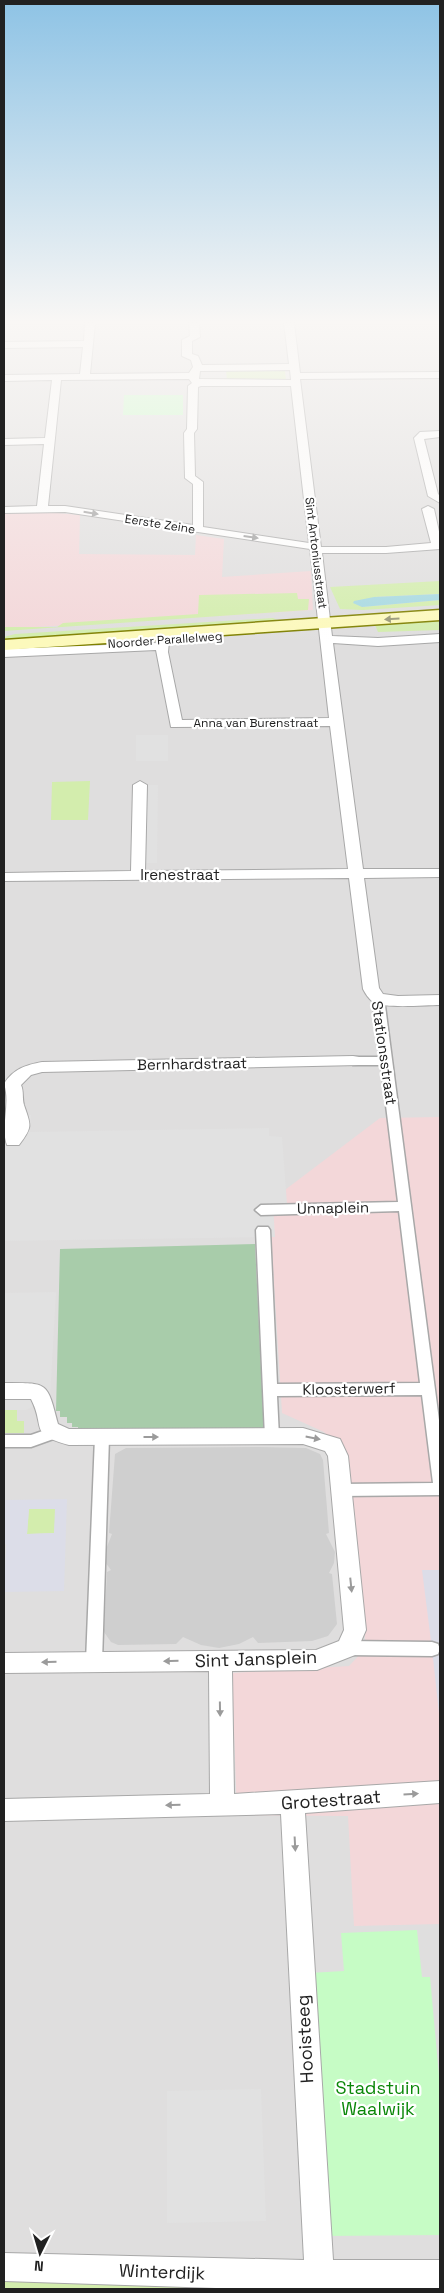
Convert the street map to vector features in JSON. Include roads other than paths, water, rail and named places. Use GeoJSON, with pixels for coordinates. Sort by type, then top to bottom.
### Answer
{"type":"FeatureCollection","features":[{"type":"Feature","properties":{"kind":"main road"},"geometry":{"type":"LineString","coordinates":[[326,632],[440,616]]}},
{"type":"Feature","properties":{"kind":"main road"},"geometry":{"type":"LineString","coordinates":[[326,632],[440,631]]}},
{"type":"Feature","properties":{"kind":"main road","name":"Noorder Parallelweg"},"geometry":{"type":"LineString","coordinates":[[4,652],[282,632],[326,632]]}},
{"type":"Feature","properties":{"kind":"main road","name":"Noorder Parallelweg"},"geometry":{"type":"LineString","coordinates":[[4,646],[162,641]]}},
{"type":"Feature","properties":{"kind":"street"},"geometry":{"type":"LineString","coordinates":[[42,508],[50,430]]}},
{"type":"Feature","properties":{"kind":"street"},"geometry":{"type":"LineString","coordinates":[[191,430],[189,432],[190,478],[198,482],[199,525],[196,529]]}},
{"type":"Feature","properties":{"kind":"street","name":"Sint Antoniusstraat"},"geometry":{"type":"LineString","coordinates":[[302,430],[326,632]]}},
{"type":"Feature","properties":{"kind":"street"},"geometry":{"type":"LineString","coordinates":[[440,434],[422,435],[419,438],[433,496],[440,500]]}},
{"type":"Feature","properties":{"kind":"street"},"geometry":{"type":"LineString","coordinates":[[4,442],[49,441]]}},
{"type":"Feature","properties":{"kind":"street","name":"Eerste Zeine"},"geometry":{"type":"LineString","coordinates":[[4,510],[42,508],[88,512],[316,548],[386,550],[438,546]]}},
{"type":"Feature","properties":{"kind":"street"},"geometry":{"type":"LineString","coordinates":[[428,509],[438,546]]}},
{"type":"Feature","properties":{"kind":"street"},"geometry":{"type":"LineString","coordinates":[[326,632],[378,642],[440,638]]}},
{"type":"Feature","properties":{"kind":"street","name":"Stationsstraat"},"geometry":{"type":"LineString","coordinates":[[326,632],[371,989],[378,998],[428,1389],[438,1443],[440,1483]]}},
{"type":"Feature","properties":{"kind":"street","name":"Anna van Burenstraat"},"geometry":{"type":"LineString","coordinates":[[162,641],[176,724],[337,722]]}},
{"type":"Feature","properties":{"kind":"street"},"geometry":{"type":"LineString","coordinates":[[138,875],[140,785]]}},
{"type":"Feature","properties":{"kind":"street","name":"Irenestraat"},"geometry":{"type":"LineString","coordinates":[[4,877],[440,873]]}},
{"type":"Feature","properties":{"kind":"street"},"geometry":{"type":"LineString","coordinates":[[378,998],[440,1000]]}},
{"type":"Feature","properties":{"kind":"street","name":"Bernhardstraat"},"geometry":{"type":"LineString","coordinates":[[8,1082],[25,1071],[42,1067],[386,1061]]}},
{"type":"Feature","properties":{"kind":"street"},"geometry":{"type":"LineString","coordinates":[[8,1082],[16,1092],[15,1104]]}},
{"type":"Feature","properties":{"kind":"street","name":"Unnaplein"},"geometry":{"type":"LineString","coordinates":[[261,1210],[405,1206]]}},
{"type":"Feature","properties":{"kind":"street"},"geometry":{"type":"LineString","coordinates":[[262,1230],[272,1437]]}},
{"type":"Feature","properties":{"kind":"street","name":"Kloosterwerf"},"geometry":{"type":"LineString","coordinates":[[270,1390],[428,1389]]}},
{"type":"Feature","properties":{"kind":"street"},"geometry":{"type":"LineString","coordinates":[[4,1391],[35,1391],[41,1396],[49,1428],[54,1433],[69,1437],[303,1436],[333,1445],[338,1456],[355,1630],[347,1648],[432,1649]]}},
{"type":"Feature","properties":{"kind":"street"},"geometry":{"type":"LineString","coordinates":[[4,1441],[30,1441],[54,1433]]}},
{"type":"Feature","properties":{"kind":"street"},"geometry":{"type":"LineString","coordinates":[[94,1662],[102,1437]]}},
{"type":"Feature","properties":{"kind":"street"},"geometry":{"type":"LineString","coordinates":[[341,1490],[440,1489]]}},
{"type":"Feature","properties":{"kind":"street","name":"Sint Jansplein"},"geometry":{"type":"LineString","coordinates":[[4,1663],[317,1660],[347,1648]]}},
{"type":"Feature","properties":{"kind":"street"},"geometry":{"type":"LineString","coordinates":[[220,1661],[222,1804]]}},
{"type":"Feature","properties":{"kind":"street","name":"Grotestraat"},"geometry":{"type":"LineString","coordinates":[[4,1810],[292,1802],[440,1792]]}},
{"type":"Feature","properties":{"kind":"street","name":"Hooisteeg"},"geometry":{"type":"LineString","coordinates":[[292,1802],[319,2276]]}},
{"type":"Feature","properties":{"kind":"street","name":"Winterdijk"},"geometry":{"type":"LineString","coordinates":[[4,2267],[319,2276],[440,2274]]}},
{"type":"Feature","properties":{"kind":"water"},"geometry":{"type":"Polygon","coordinates":[[[440,594],[440,600],[362,607],[353,603],[354,601],[374,597],[440,594]]]}},
{"type":"Feature","properties":{"kind":"park label","name":"Stadstuin Waalwijk"},"geometry":{"type":"Point","coordinates":[378,2098]}}]}
